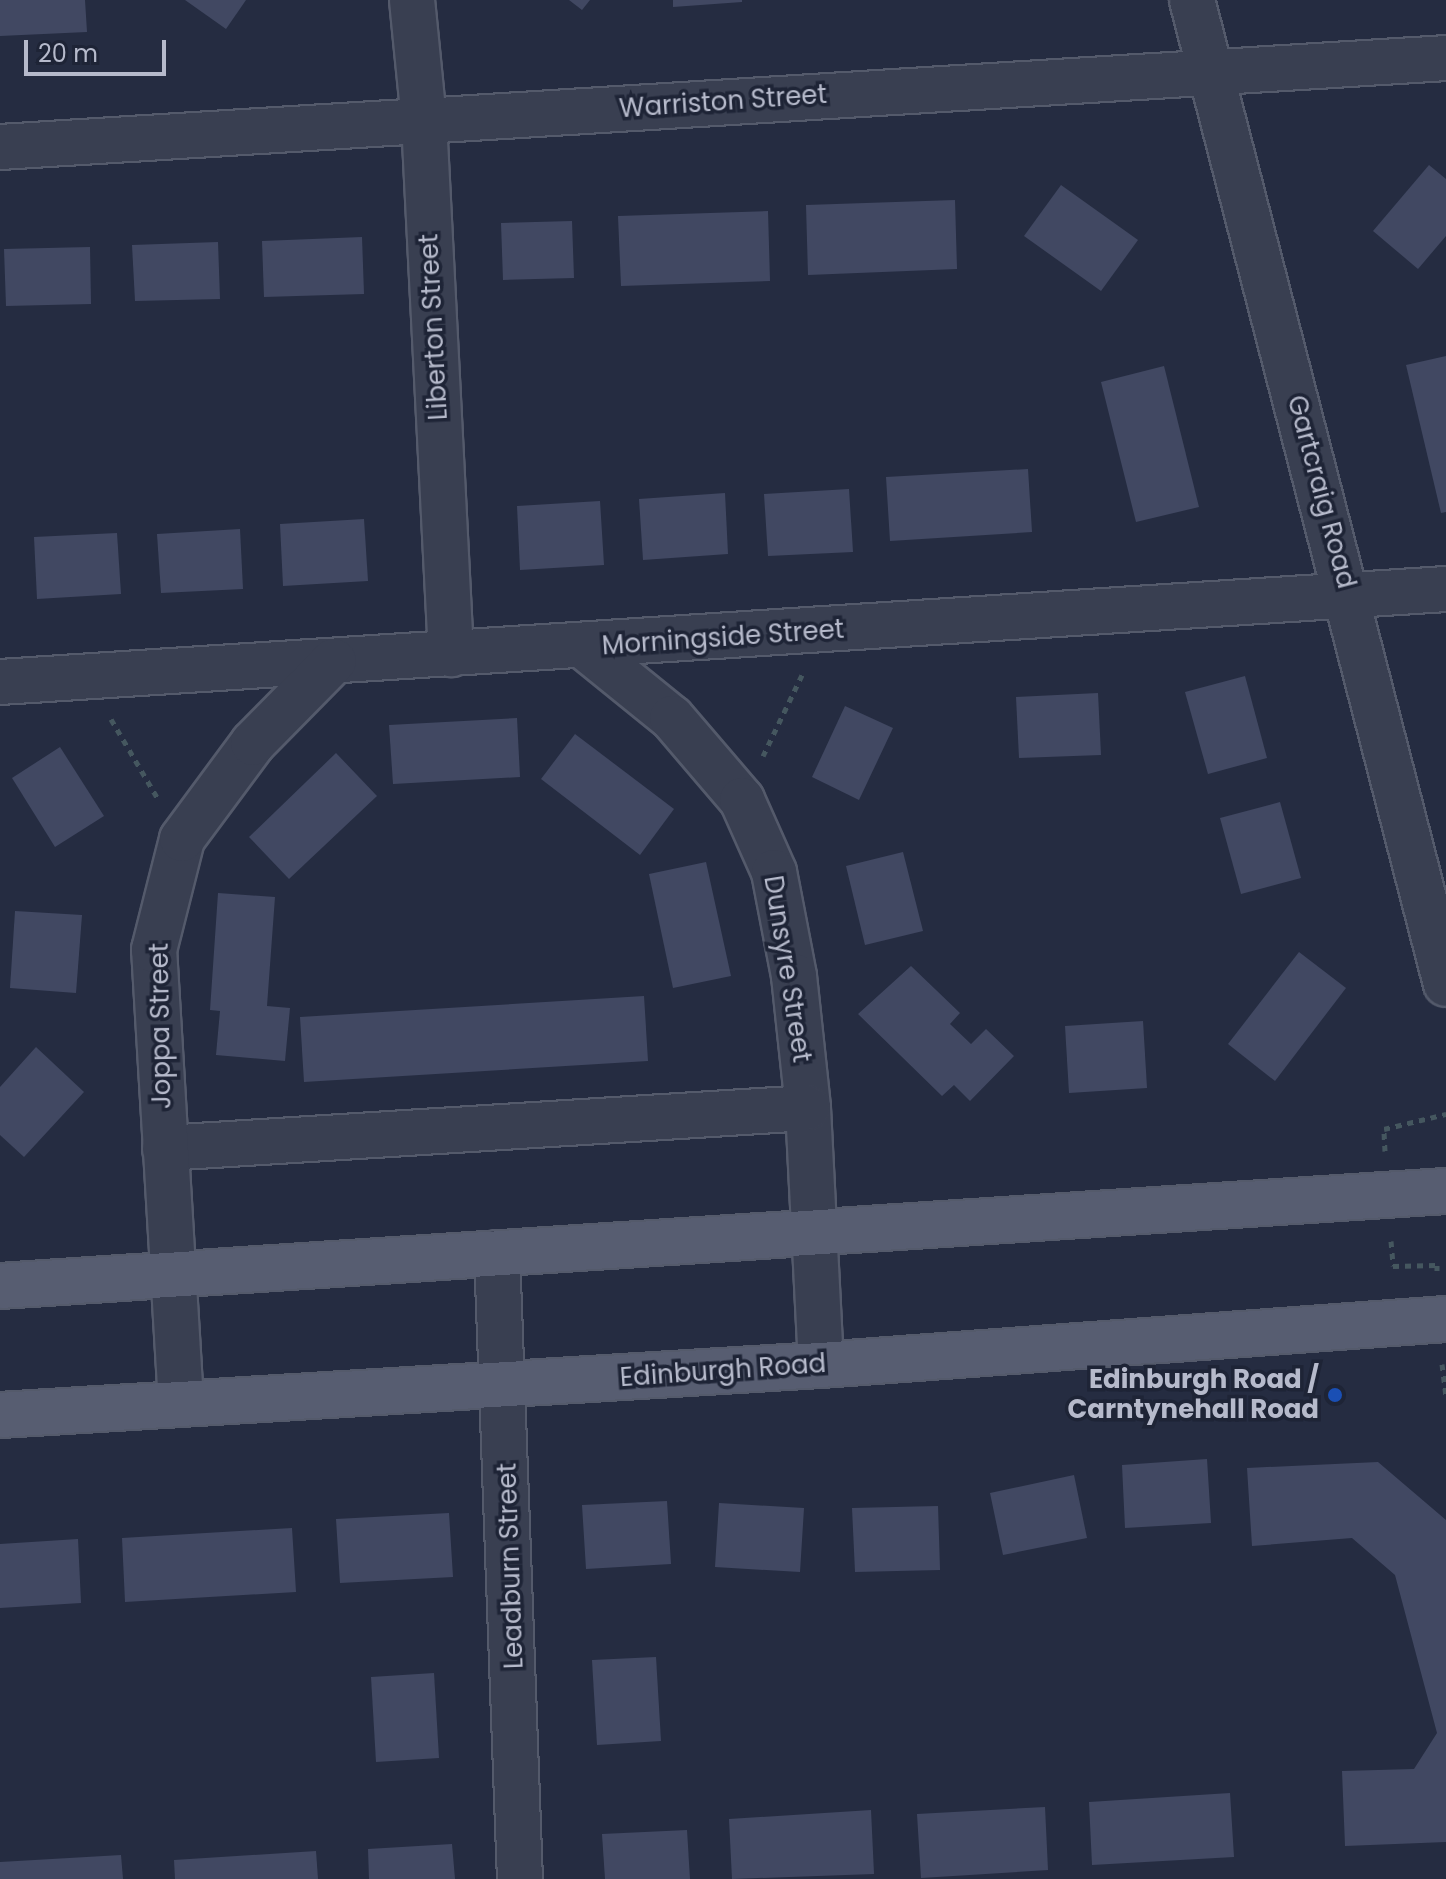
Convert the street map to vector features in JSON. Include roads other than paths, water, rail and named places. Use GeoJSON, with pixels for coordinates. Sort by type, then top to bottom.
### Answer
{"type":"FeatureCollection","features":[{"type":"Feature","properties":{"kind":"main road"},"geometry":{"type":"LineString","coordinates":[[0,1286],[814,1235],[1446,1191]]}},
{"type":"Feature","properties":{"kind":"main road","name":"Edinburgh Road"},"geometry":{"type":"LineString","coordinates":[[0,1415],[821,1365],[1446,1319]]}},
{"type":"Feature","properties":{"kind":"street","name":"Liberton Street"},"geometry":{"type":"LineString","coordinates":[[412,0],[424,121],[451,654]]}},
{"type":"Feature","properties":{"kind":"street","name":"Gartcraig Road"},"geometry":{"type":"LineString","coordinates":[[1192,0],[1446,984]]}},
{"type":"Feature","properties":{"kind":"street","name":"Warriston Street"},"geometry":{"type":"LineString","coordinates":[[0,147],[1446,58]]}},
{"type":"Feature","properties":{"kind":"street","name":"Morningside Street"},"geometry":{"type":"LineString","coordinates":[[0,682],[1349,599],[1446,589]]}},
{"type":"Feature","properties":{"kind":"street","name":"Dunsyre Street"},"geometry":{"type":"LineString","coordinates":[[583,646],[672,718],[742,800],[774,872],[794,976],[808,1108],[821,1365]]}},
{"type":"Feature","properties":{"kind":"street","name":"Joppa Street"},"geometry":{"type":"LineString","coordinates":[[181,1403],[154,950],[182,839],[253,743],[334,661]]}},
{"type":"Feature","properties":{"kind":"street"},"geometry":{"type":"LineString","coordinates":[[165,1148],[808,1108]]}},
{"type":"Feature","properties":{"kind":"street","name":"Leadburn Street"},"geometry":{"type":"LineString","coordinates":[[497,1253],[520,1879]]}},
{"type":"Feature","properties":{"kind":"place","name":"Edinburgh Road / Carntynehall Road"},"geometry":{"type":"Point","coordinates":[1335,1395]}}]}
